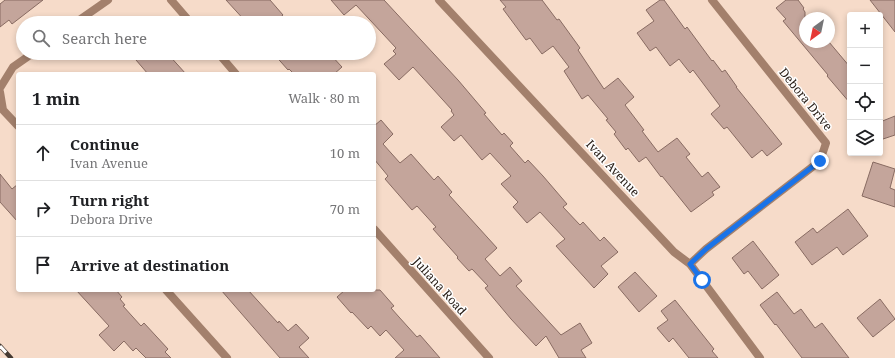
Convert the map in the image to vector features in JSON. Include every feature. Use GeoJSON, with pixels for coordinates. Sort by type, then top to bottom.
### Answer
{"type":"FeatureCollection","features":[{"type":"Feature","properties":{"kind":"street"},"geometry":{"type":"LineString","coordinates":[[85,16],[108,0]]}},
{"type":"Feature","properties":{"kind":"street"},"geometry":{"type":"LineString","coordinates":[[170,0],[185,16]]}},
{"type":"Feature","properties":{"kind":"street","name":"Ivan Avenue"},"geometry":{"type":"LineString","coordinates":[[439,0],[674,252],[690,264],[760,358]]}},
{"type":"Feature","properties":{"kind":"street","name":"Debora Drive"},"geometry":{"type":"LineString","coordinates":[[690,264],[706,249],[820,161],[826,143],[712,0]]}},
{"type":"Feature","properties":{"kind":"street"},"geometry":{"type":"LineString","coordinates":[[0,88],[13,67],[23,60]]}},
{"type":"Feature","properties":{"kind":"street"},"geometry":{"type":"LineString","coordinates":[[224,60],[234,72]]}},
{"type":"Feature","properties":{"kind":"street"},"geometry":{"type":"LineString","coordinates":[[0,92],[3,110],[16,124]]}},
{"type":"Feature","properties":{"kind":"street","name":"Juliana Road"},"geometry":{"type":"LineString","coordinates":[[376,231],[489,358]]}},
{"type":"Feature","properties":{"kind":"street"},"geometry":{"type":"LineString","coordinates":[[168,292],[227,358]]}},
{"type":"Feature","properties":{"kind":"building"},"geometry":{"type":"Polygon","coordinates":[[[5,0],[43,0],[22,16],[16,16],[16,21],[12,24],[9,20],[0,27],[0,4],[5,0]]]}},
{"type":"Feature","properties":{"kind":"building"},"geometry":{"type":"Polygon","coordinates":[[[226,0],[270,0],[283,15],[282,16],[241,16],[226,0]]]}},
{"type":"Feature","properties":{"kind":"building"},"geometry":{"type":"Polygon","coordinates":[[[331,0],[384,0],[458,80],[486,113],[484,114],[502,135],[504,133],[513,143],[510,146],[525,163],[528,160],[543,176],[567,204],[563,207],[580,225],[583,222],[600,241],[604,237],[618,252],[601,266],[608,274],[594,288],[556,246],[565,239],[540,212],[527,223],[513,207],[518,202],[501,184],[511,176],[490,153],[482,160],[461,135],[454,141],[441,127],[454,115],[451,111],[452,110],[413,67],[399,80],[384,64],[396,54],[393,51],[396,48],[376,26],[376,16],[366,16],[356,5],[344,15],[331,0]]]}},
{"type":"Feature","properties":{"kind":"building"},"geometry":{"type":"Polygon","coordinates":[[[500,0],[542,0],[557,20],[559,19],[580,48],[578,50],[604,89],[618,78],[634,97],[625,105],[658,152],[677,138],[690,154],[686,157],[702,177],[708,172],[720,187],[712,192],[714,195],[691,212],[646,157],[639,162],[628,148],[626,150],[614,134],[616,132],[606,120],[608,119],[588,95],[582,99],[564,71],[569,67],[553,46],[542,54],[530,38],[526,40],[503,9],[506,7],[500,0]]]}},
{"type":"Feature","properties":{"kind":"building"},"geometry":{"type":"Polygon","coordinates":[[[660,0],[664,0],[685,29],[687,27],[722,72],[725,70],[736,87],[782,144],[767,156],[762,150],[752,158],[727,127],[724,129],[711,114],[720,106],[693,70],[690,73],[679,59],[670,66],[656,47],[650,51],[637,33],[654,21],[646,10],[660,0]]]}},
{"type":"Feature","properties":{"kind":"building"},"geometry":{"type":"Polygon","coordinates":[[[786,0],[798,0],[804,8],[803,9],[805,12],[799,12],[799,40],[783,21],[786,19],[776,8],[786,0]]]}},
{"type":"Feature","properties":{"kind":"building"},"geometry":{"type":"Polygon","coordinates":[[[870,0],[895,0],[895,32],[883,17],[883,12],[879,12],[870,0]]]}},
{"type":"Feature","properties":{"kind":"building"},"geometry":{"type":"Polygon","coordinates":[[[806,48],[834,48],[847,63],[847,99],[827,76],[828,75],[806,48]]]}},
{"type":"Feature","properties":{"kind":"building"},"geometry":{"type":"Polygon","coordinates":[[[136,60],[173,60],[184,72],[146,72],[136,60]]]}},
{"type":"Feature","properties":{"kind":"building"},"geometry":{"type":"Polygon","coordinates":[[[279,60],[336,60],[342,67],[336,72],[292,72],[289,69],[288,70],[279,60]]]}},
{"type":"Feature","properties":{"kind":"building"},"geometry":{"type":"Polygon","coordinates":[[[895,116],[895,135],[883,139],[883,121],[895,116]]]}},
{"type":"Feature","properties":{"kind":"building"},"geometry":{"type":"Polygon","coordinates":[[[381,120],[393,134],[383,144],[400,163],[411,154],[434,180],[438,176],[452,192],[449,195],[497,248],[485,259],[500,276],[510,267],[522,281],[516,286],[561,335],[580,323],[592,343],[581,350],[586,358],[559,358],[546,336],[536,346],[485,288],[488,286],[472,269],[469,271],[457,258],[458,257],[433,229],[436,227],[417,206],[412,210],[385,179],[388,176],[376,161],[376,124],[381,120]]]}},
{"type":"Feature","properties":{"kind":"building"},"geometry":{"type":"Polygon","coordinates":[[[873,162],[895,169],[890,188],[895,190],[895,207],[862,196],[873,162]]]}},
{"type":"Feature","properties":{"kind":"building"},"geometry":{"type":"Polygon","coordinates":[[[0,174],[12,189],[16,186],[16,220],[0,202],[0,174]]]}},
{"type":"Feature","properties":{"kind":"building"},"geometry":{"type":"Polygon","coordinates":[[[848,209],[868,236],[843,255],[837,247],[812,265],[795,242],[813,228],[817,233],[848,209]]]}},
{"type":"Feature","properties":{"kind":"building"},"geometry":{"type":"Polygon","coordinates":[[[753,241],[779,275],[762,289],[748,271],[744,274],[732,258],[753,241]]]}},
{"type":"Feature","properties":{"kind":"building"},"geometry":{"type":"Polygon","coordinates":[[[635,272],[657,296],[639,312],[618,287],[635,272]]]}},
{"type":"Feature","properties":{"kind":"building"},"geometry":{"type":"Polygon","coordinates":[[[376,290],[380,290],[394,306],[391,308],[417,337],[420,335],[440,358],[395,358],[404,350],[386,330],[380,336],[371,326],[368,329],[337,297],[343,292],[376,292],[376,290]]]}},
{"type":"Feature","properties":{"kind":"building"},"geometry":{"type":"Polygon","coordinates":[[[78,292],[118,292],[122,297],[120,299],[125,305],[123,306],[141,326],[144,323],[168,349],[165,352],[171,358],[146,358],[136,348],[133,351],[124,341],[114,351],[99,335],[109,326],[78,292]]]}},
{"type":"Feature","properties":{"kind":"building"},"geometry":{"type":"Polygon","coordinates":[[[223,292],[250,292],[278,323],[279,321],[288,331],[296,324],[309,338],[299,347],[309,358],[280,358],[223,292]]]}},
{"type":"Feature","properties":{"kind":"building"},"geometry":{"type":"Polygon","coordinates":[[[777,292],[794,314],[801,309],[815,328],[822,323],[849,358],[802,358],[760,305],[777,292]]]}},
{"type":"Feature","properties":{"kind":"building"},"geometry":{"type":"Polygon","coordinates":[[[880,299],[895,319],[873,337],[857,318],[880,299]]]}},
{"type":"Feature","properties":{"kind":"building"},"geometry":{"type":"Polygon","coordinates":[[[675,300],[714,349],[712,351],[718,358],[689,358],[673,338],[669,342],[657,328],[668,320],[661,311],[675,300]]]}},
{"type":"Feature","properties":{"kind":"railway"},"geometry":{"type":"LineString","coordinates":[[0,346],[11,358]]}},
{"type":"Feature","properties":{"kind":"route"},"geometry":{"type":"LineString","coordinates":[[702,280],[690,264],[706,249],[820,161]]}}]}
